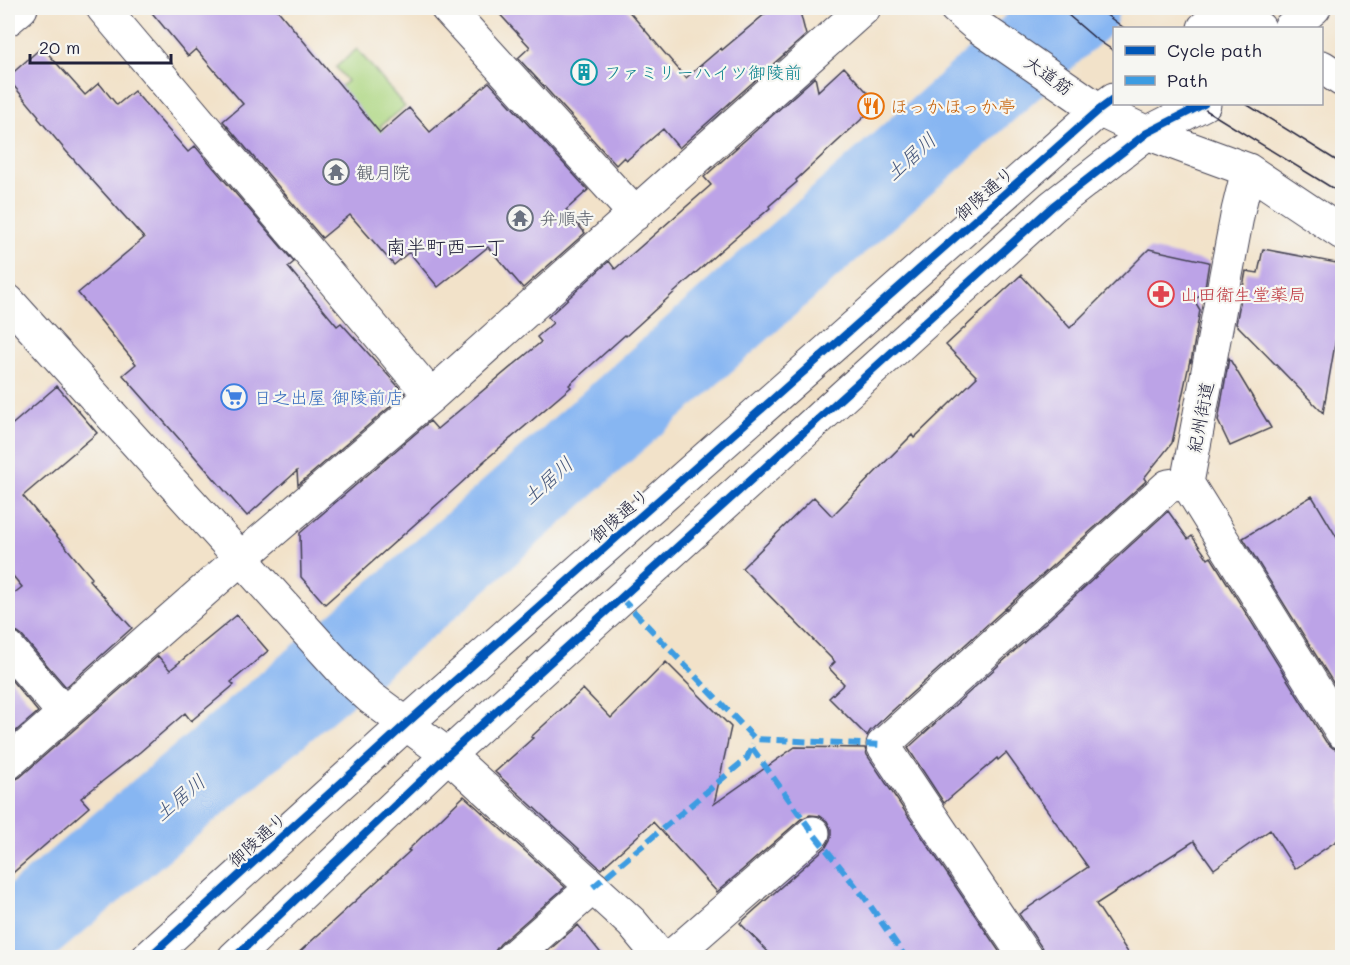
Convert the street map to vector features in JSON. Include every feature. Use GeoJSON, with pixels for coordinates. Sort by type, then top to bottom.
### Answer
{"type":"FeatureCollection","features":[{"type":"Feature","properties":{"kind":"street"},"geometry":{"type":"LineString","coordinates":[[8,19],[21,8]]}},
{"type":"Feature","properties":{"kind":"street"},"geometry":{"type":"LineString","coordinates":[[103,8],[431,396]]}},
{"type":"Feature","properties":{"kind":"street"},"geometry":{"type":"LineString","coordinates":[[447,8],[635,214]]}},
{"type":"Feature","properties":{"kind":"street"},"geometry":{"type":"LineString","coordinates":[[8,763],[241,558],[431,396],[864,8]]}},
{"type":"Feature","properties":{"kind":"street"},"geometry":{"type":"LineString","coordinates":[[1205,27],[1226,8],[1257,27]]}},
{"type":"Feature","properties":{"kind":"street"},"geometry":{"type":"LineString","coordinates":[[1291,27],[1314,8]]}},
{"type":"Feature","properties":{"kind":"street","name":"大道筋"},"geometry":{"type":"LineString","coordinates":[[966,16],[1053,78],[1107,104],[1147,133]]}},
{"type":"Feature","properties":{"kind":"street"},"geometry":{"type":"LineString","coordinates":[[1323,68],[1342,80]]}},
{"type":"Feature","properties":{"kind":"street","name":"御陵通り"},"geometry":{"type":"LineString","coordinates":[[148,957],[406,724],[1107,104]]}},
{"type":"Feature","properties":{"kind":"street"},"geometry":{"type":"LineString","coordinates":[[234,957],[448,755],[1053,206],[1147,133],[1202,105]]}},
{"type":"Feature","properties":{"kind":"street"},"geometry":{"type":"LineString","coordinates":[[1147,133],[1248,170],[1342,233]]}},
{"type":"Feature","properties":{"kind":"street","name":"紀州街道"},"geometry":{"type":"LineString","coordinates":[[1187,483],[1238,211],[1248,170]]}},
{"type":"Feature","properties":{"kind":"street"},"geometry":{"type":"LineString","coordinates":[[8,301],[351,680],[371,698],[448,755],[593,887],[632,924],[661,957]]}},
{"type":"Feature","properties":{"kind":"street"},"geometry":{"type":"LineString","coordinates":[[1026,957],[883,745],[1168,486],[1187,483],[1342,732]]}},
{"type":"Feature","properties":{"kind":"street"},"geometry":{"type":"LineString","coordinates":[[8,648],[64,713]]}},
{"type":"Feature","properties":{"kind":"street"},"geometry":{"type":"LineString","coordinates":[[670,957],[813,832]]}},
{"type":"Feature","properties":{"kind":"street"},"geometry":{"type":"LineString","coordinates":[[512,957],[593,887]]}},
{"type":"Feature","properties":{"kind":"green space"},"geometry":{"type":"Polygon","coordinates":[[[357,49],[405,107],[380,126],[398,149],[389,185],[328,96],[347,81],[336,67],[357,49]]]}},
{"type":"Feature","properties":{"kind":"building"},"geometry":{"type":"Polygon","coordinates":[[[148,8],[276,8],[380,133],[409,108],[430,132],[489,82],[588,190],[566,210],[585,233],[523,288],[488,247],[438,287],[409,252],[394,265],[350,215],[322,238],[223,121],[243,104],[196,49],[188,56],[148,8]]]}},
{"type":"Feature","properties":{"kind":"building"},"geometry":{"type":"Polygon","coordinates":[[[494,8],[626,8],[686,78],[772,8],[799,8],[806,35],[679,148],[663,129],[627,160],[624,157],[616,165],[518,58],[530,47],[494,8]]]}},
{"type":"Feature","properties":{"kind":"building"},"geometry":{"type":"Polygon","coordinates":[[[42,47],[85,95],[99,83],[117,105],[134,91],[188,152],[195,146],[294,262],[288,267],[337,326],[341,323],[405,394],[298,485],[297,471],[247,516],[123,375],[136,364],[78,293],[144,238],[66,151],[8,79],[42,47]]]}},
{"type":"Feature","properties":{"kind":"building"},"geometry":{"type":"Polygon","coordinates":[[[844,67],[878,104],[769,206],[770,208],[325,604],[301,577],[300,533],[430,421],[437,429],[541,342],[537,337],[553,323],[548,317],[609,261],[615,269],[711,185],[704,177],[815,77],[818,91],[844,67]]]}},
{"type":"Feature","properties":{"kind":"building"},"geometry":{"type":"Polygon","coordinates":[[[1149,249],[1209,262],[1204,293],[1194,300],[1200,310],[1191,362],[1190,360],[1172,443],[1144,478],[1146,481],[867,736],[829,698],[844,684],[829,668],[835,662],[742,568],[814,497],[832,516],[912,435],[914,438],[977,377],[946,345],[1021,275],[1070,328],[1149,249]]]}},
{"type":"Feature","properties":{"kind":"building"},"geometry":{"type":"Polygon","coordinates":[[[1263,249],[1342,264],[1342,304],[1323,413],[1236,324],[1246,271],[1258,273],[1263,249]]]}},
{"type":"Feature","properties":{"kind":"building"},"geometry":{"type":"Polygon","coordinates":[[[1229,358],[1271,428],[1230,446],[1218,421],[1229,358]]]}},
{"type":"Feature","properties":{"kind":"building"},"geometry":{"type":"Polygon","coordinates":[[[57,386],[97,433],[23,496],[92,578],[89,580],[132,628],[66,687],[22,636],[15,631],[8,630],[8,598],[22,587],[8,570],[8,428],[57,386]]]}},
{"type":"Feature","properties":{"kind":"building"},"geometry":{"type":"Polygon","coordinates":[[[1312,496],[1342,546],[1342,697],[1243,538],[1312,496]]]}},
{"type":"Feature","properties":{"kind":"building"},"geometry":{"type":"Polygon","coordinates":[[[1168,511],[1188,539],[1192,536],[1208,559],[1211,557],[1326,742],[1342,751],[1342,837],[1295,869],[1270,830],[1214,869],[1194,841],[1096,904],[1131,957],[1045,957],[1042,948],[1019,914],[1088,867],[1006,753],[944,803],[908,748],[1168,511]]]}},
{"type":"Feature","properties":{"kind":"building"},"geometry":{"type":"Polygon","coordinates":[[[237,615],[268,651],[231,682],[234,685],[191,721],[185,713],[81,798],[89,807],[8,877],[8,781],[20,777],[158,656],[170,670],[237,615]]]}},
{"type":"Feature","properties":{"kind":"building"},"geometry":{"type":"Polygon","coordinates":[[[666,662],[731,727],[714,804],[795,747],[865,748],[867,755],[1003,957],[773,957],[740,923],[826,847],[831,838],[831,829],[827,821],[820,816],[810,815],[801,819],[717,892],[653,822],[601,869],[495,772],[583,689],[611,718],[666,662]]]}},
{"type":"Feature","properties":{"kind":"building"},"geometry":{"type":"Polygon","coordinates":[[[8,676],[38,712],[8,738],[8,676]]]}},
{"type":"Feature","properties":{"kind":"building"},"geometry":{"type":"Polygon","coordinates":[[[464,796],[565,887],[500,944],[494,957],[294,957],[410,851],[408,850],[464,796]]]}},
{"type":"Feature","properties":{"kind":"building"},"geometry":{"type":"Polygon","coordinates":[[[578,925],[604,957],[541,957],[578,925]]]}},
{"type":"Feature","properties":{"kind":"waterway","name":"土居川"},"geometry":{"type":"LineString","coordinates":[[8,941],[421,592],[1077,8]]}},
{"type":"Feature","properties":{"kind":"tram line"},"geometry":{"type":"LineString","coordinates":[[1060,8],[1113,50]]}},
{"type":"Feature","properties":{"kind":"tram line"},"geometry":{"type":"LineString","coordinates":[[1097,8],[1123,27]]}},
{"type":"Feature","properties":{"kind":"tram line"},"geometry":{"type":"LineString","coordinates":[[1198,105],[1342,194]]}},
{"type":"Feature","properties":{"kind":"tram line"},"geometry":{"type":"LineString","coordinates":[[1248,105],[1342,164]]}},
{"type":"Feature","properties":{"kind":"marked path"},"geometry":{"type":"LineString","coordinates":[[621,598],[755,739],[883,745]]}},
{"type":"Feature","properties":{"kind":"marked path"},"geometry":{"type":"LineString","coordinates":[[593,887],[747,758],[753,744]]}},
{"type":"Feature","properties":{"kind":"marked path"},"geometry":{"type":"LineString","coordinates":[[752,748],[813,833],[865,898],[906,958]]}},
{"type":"Feature","properties":{"kind":"cycle path"},"geometry":{"type":"LineString","coordinates":[[148,958],[406,724],[1113,100]]}},
{"type":"Feature","properties":{"kind":"cycle path"},"geometry":{"type":"LineString","coordinates":[[234,958],[448,755],[1053,206],[1147,133],[1202,105]]}},
{"type":"Feature","properties":{"kind":"place","name":"ファミリーハイツ御陵前"},"geometry":{"type":"Point","coordinates":[584,72]}},
{"type":"Feature","properties":{"kind":"place","name":"ほっかほっか亭"},"geometry":{"type":"Point","coordinates":[871,106]}},
{"type":"Feature","properties":{"kind":"place","name":"観月院"},"geometry":{"type":"Point","coordinates":[336,172]}},
{"type":"Feature","properties":{"kind":"place","name":"弁順寺"},"geometry":{"type":"Point","coordinates":[520,218]}},
{"type":"Feature","properties":{"kind":"place","name":"山田衛生堂薬局"},"geometry":{"type":"Point","coordinates":[1161,294]}},
{"type":"Feature","properties":{"kind":"place","name":"日之出屋 御陵前店"},"geometry":{"type":"Point","coordinates":[234,397]}},
{"type":"Feature","properties":{"kind":"district","name":"南半町西一丁"},"geometry":{"type":"Point","coordinates":[446,246]}}]}
